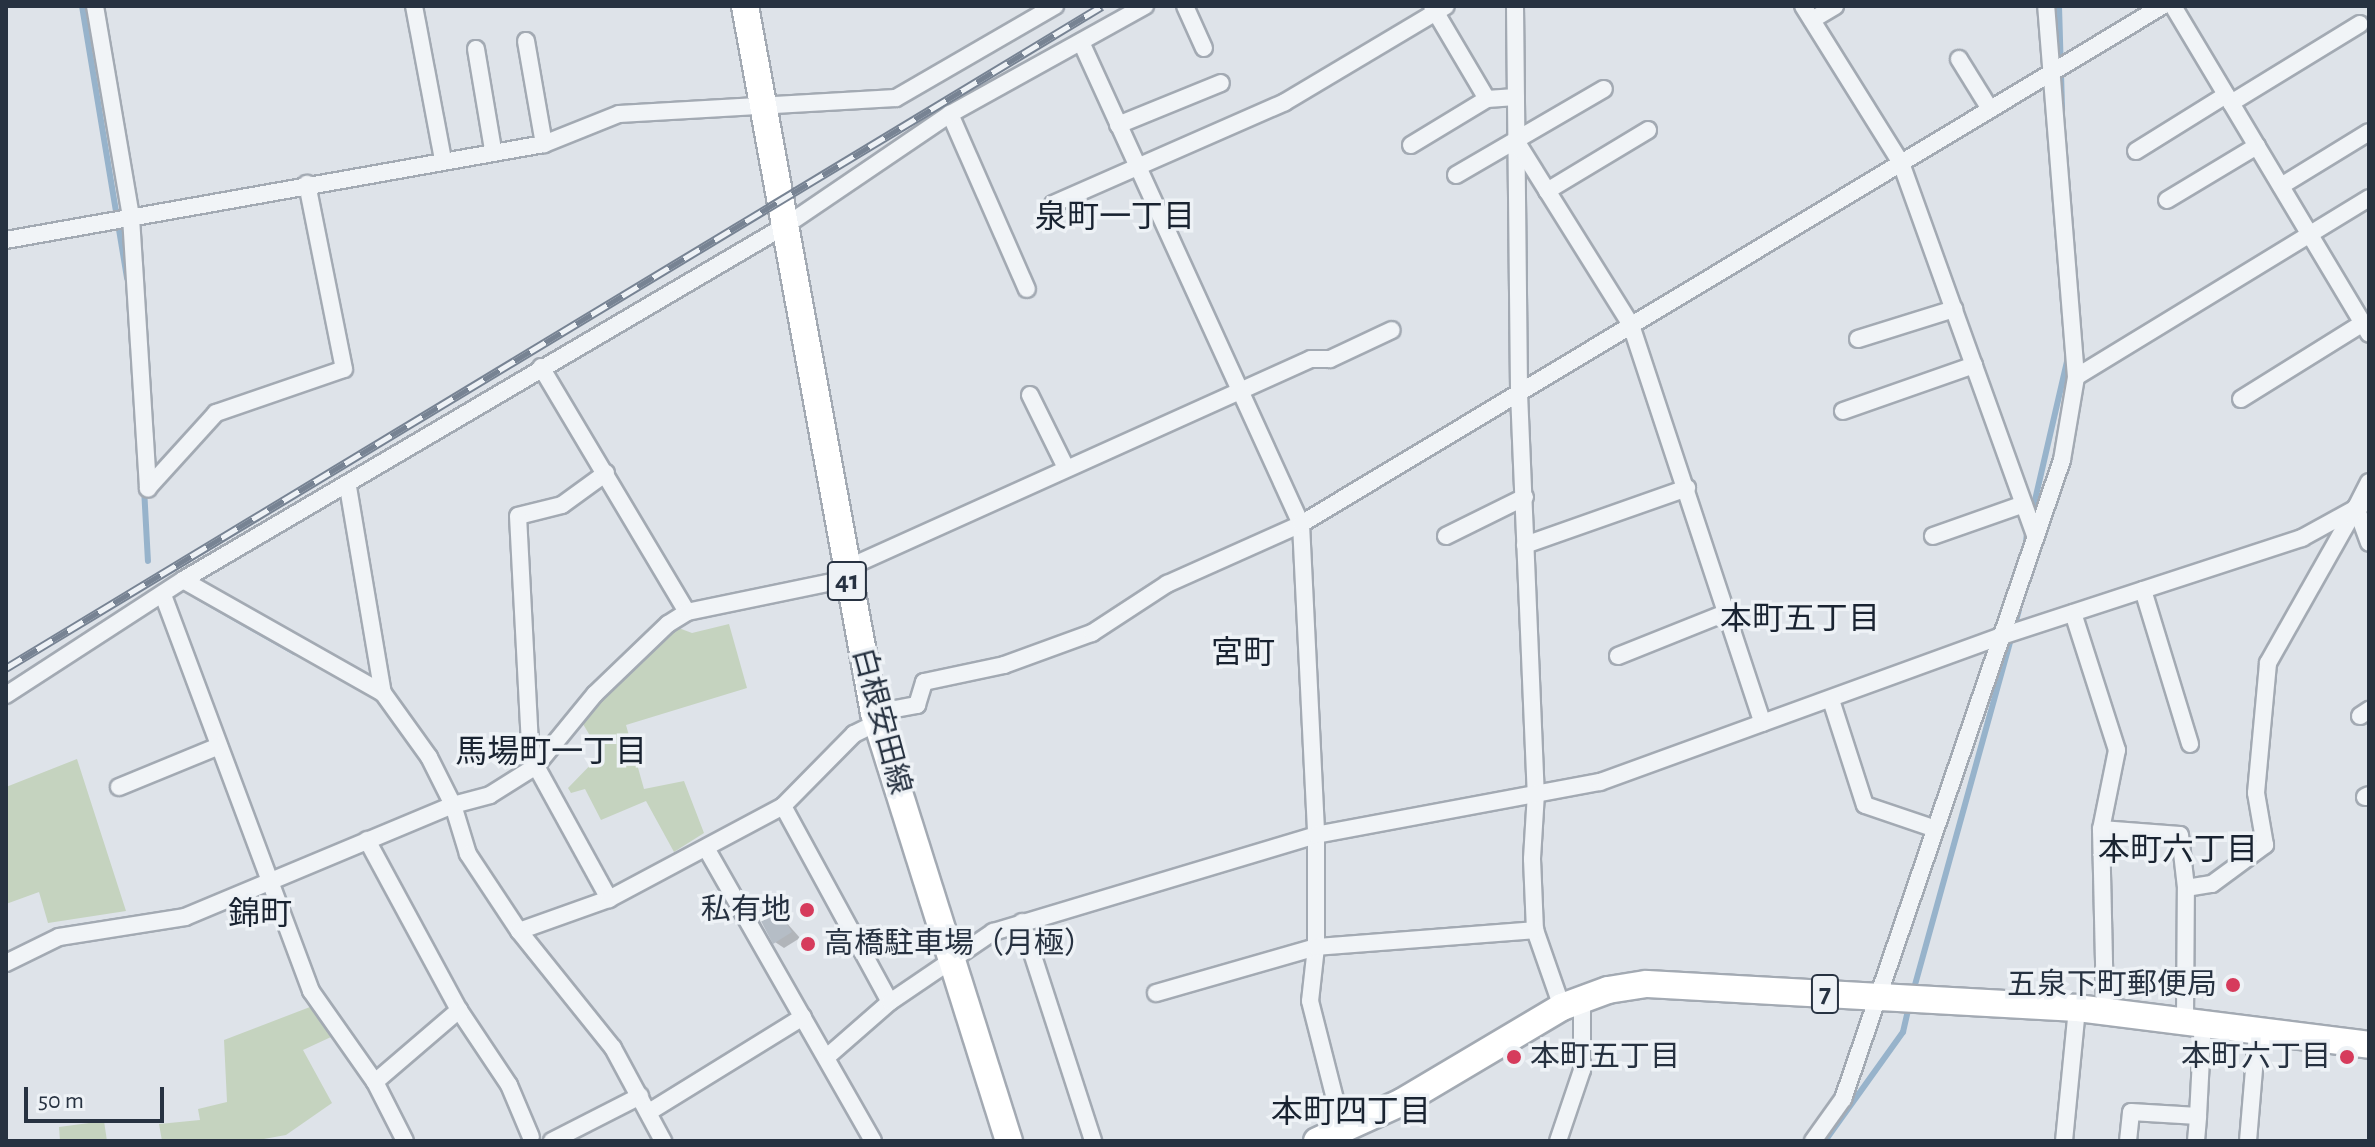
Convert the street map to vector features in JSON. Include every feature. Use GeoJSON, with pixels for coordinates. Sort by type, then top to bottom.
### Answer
{"type":"FeatureCollection","features":[{"type":"Feature","properties":{"kind":"main road","name":"白根安田線"},"geometry":{"type":"LineString","coordinates":[[745,6],[788,224],[846,574],[875,718],[1009,1141]]}},
{"type":"Feature","properties":{"kind":"main road","name":"7"},"geometry":{"type":"LineString","coordinates":[[1317,1141],[1447,1077],[1572,1003],[1647,984],[1687,983],[2077,1008],[2194,1020],[2257,1033],[2369,1045]]}},
{"type":"Feature","properties":{"kind":"street"},"geometry":{"type":"LineString","coordinates":[[95,6],[131,217],[148,488],[216,413],[344,369],[307,184]]}},
{"type":"Feature","properties":{"kind":"street"},"geometry":{"type":"LineString","coordinates":[[414,6],[443,159]]}},
{"type":"Feature","properties":{"kind":"street"},"geometry":{"type":"LineString","coordinates":[[6,240],[493,150],[544,144],[619,114],[896,98],[1055,6]]}},
{"type":"Feature","properties":{"kind":"street"},"geometry":{"type":"LineString","coordinates":[[6,695],[183,580],[348,487],[541,367],[788,224],[950,114],[1145,6]]}},
{"type":"Feature","properties":{"kind":"street"},"geometry":{"type":"LineString","coordinates":[[1185,6],[1204,48]]}},
{"type":"Feature","properties":{"kind":"street"},"geometry":{"type":"LineString","coordinates":[[1515,6],[1519,393],[1536,793],[1532,859],[1535,930],[1572,1003],[1582,1070],[1558,1141]]}},
{"type":"Feature","properties":{"kind":"street"},"geometry":{"type":"LineString","coordinates":[[1835,6],[1808,13],[1901,163],[2035,536]]}},
{"type":"Feature","properties":{"kind":"street"},"geometry":{"type":"LineString","coordinates":[[1813,1141],[1843,1099],[1874,997],[2062,460],[2076,377],[2046,6]]}},
{"type":"Feature","properties":{"kind":"street"},"geometry":{"type":"LineString","coordinates":[[519,931],[609,899],[783,806],[854,734],[875,718],[917,705],[924,682],[1004,665],[1092,633],[1167,584],[1301,524],[2162,6]]}},
{"type":"Feature","properties":{"kind":"street"},"geometry":{"type":"LineString","coordinates":[[2173,6],[2366,328],[2241,399]]}},
{"type":"Feature","properties":{"kind":"street"},"geometry":{"type":"LineString","coordinates":[[1053,204],[1285,102],[1438,8],[1487,99]]}},
{"type":"Feature","properties":{"kind":"street"},"geometry":{"type":"LineString","coordinates":[[2136,151],[2360,24]]}},
{"type":"Feature","properties":{"kind":"street"},"geometry":{"type":"LineString","coordinates":[[526,41],[544,144]]}},
{"type":"Feature","properties":{"kind":"street"},"geometry":{"type":"LineString","coordinates":[[1081,42],[1301,524],[1316,835],[1316,947],[1310,1001],[1343,1130]]}},
{"type":"Feature","properties":{"kind":"street"},"geometry":{"type":"LineString","coordinates":[[476,49],[493,150]]}},
{"type":"Feature","properties":{"kind":"street"},"geometry":{"type":"LineString","coordinates":[[1959,59],[1990,109]]}},
{"type":"Feature","properties":{"kind":"street"},"geometry":{"type":"LineString","coordinates":[[1118,125],[1221,83]]}},
{"type":"Feature","properties":{"kind":"street"},"geometry":{"type":"LineString","coordinates":[[1456,175],[1604,89]]}},
{"type":"Feature","properties":{"kind":"street"},"geometry":{"type":"LineString","coordinates":[[1411,145],[1487,99],[1516,97]]}},
{"type":"Feature","properties":{"kind":"street"},"geometry":{"type":"LineString","coordinates":[[950,114],[1027,289]]}},
{"type":"Feature","properties":{"kind":"street"},"geometry":{"type":"LineString","coordinates":[[1547,191],[1648,130]]}},
{"type":"Feature","properties":{"kind":"street"},"geometry":{"type":"LineString","coordinates":[[2281,186],[2369,132]]}},
{"type":"Feature","properties":{"kind":"street"},"geometry":{"type":"LineString","coordinates":[[1517,142],[1631,325],[1763,723]]}},
{"type":"Feature","properties":{"kind":"street"},"geometry":{"type":"LineString","coordinates":[[2167,200],[2257,146]]}},
{"type":"Feature","properties":{"kind":"street"},"geometry":{"type":"LineString","coordinates":[[2076,377],[2369,198]]}},
{"type":"Feature","properties":{"kind":"street"},"geometry":{"type":"LineString","coordinates":[[1858,339],[1954,309]]}},
{"type":"Feature","properties":{"kind":"street"},"geometry":{"type":"LineString","coordinates":[[6,963],[59,937],[185,917],[453,805],[490,795],[536,766],[595,694],[668,624],[687,612],[846,574],[1066,468],[1239,392],[1392,330]]}},
{"type":"Feature","properties":{"kind":"street"},"geometry":{"type":"LineString","coordinates":[[1843,411],[1974,365]]}},
{"type":"Feature","properties":{"kind":"street"},"geometry":{"type":"LineString","coordinates":[[541,367],[687,612]]}},
{"type":"Feature","properties":{"kind":"street"},"geometry":{"type":"LineString","coordinates":[[1030,395],[1066,468]]}},
{"type":"Feature","properties":{"kind":"street"},"geometry":{"type":"LineString","coordinates":[[606,473],[562,505],[518,516],[529,728],[536,766],[609,899]]}},
{"type":"Feature","properties":{"kind":"street"},"geometry":{"type":"LineString","coordinates":[[2186,888],[2212,884],[2265,845],[2256,793],[2268,663],[2363,504],[2369,482]]}},
{"type":"Feature","properties":{"kind":"street"},"geometry":{"type":"LineString","coordinates":[[348,487],[383,693]]}},
{"type":"Feature","properties":{"kind":"street"},"geometry":{"type":"LineString","coordinates":[[1525,545],[1687,488]]}},
{"type":"Feature","properties":{"kind":"street"},"geometry":{"type":"LineString","coordinates":[[1446,536],[1525,497]]}},
{"type":"Feature","properties":{"kind":"street"},"geometry":{"type":"LineString","coordinates":[[1933,536],[2024,504]]}},
{"type":"Feature","properties":{"kind":"street"},"geometry":{"type":"LineString","coordinates":[[2363,504],[2369,543]]}},
{"type":"Feature","properties":{"kind":"street"},"geometry":{"type":"LineString","coordinates":[[828,1056],[890,1002],[993,932],[1316,835],[1600,782],[1999,637],[2302,538],[2363,504]]}},
{"type":"Feature","properties":{"kind":"street"},"geometry":{"type":"LineString","coordinates":[[183,580],[383,693],[429,757],[453,805],[468,854],[519,931],[613,1048],[663,1141]]}},
{"type":"Feature","properties":{"kind":"street"},"geometry":{"type":"LineString","coordinates":[[2143,590],[2190,744]]}},
{"type":"Feature","properties":{"kind":"street"},"geometry":{"type":"LineString","coordinates":[[163,595],[311,991],[375,1082],[405,1141]]}},
{"type":"Feature","properties":{"kind":"street"},"geometry":{"type":"LineString","coordinates":[[1618,656],[1728,612]]}},
{"type":"Feature","properties":{"kind":"street"},"geometry":{"type":"LineString","coordinates":[[2073,613],[2117,750],[2101,829],[2105,1012]]}},
{"type":"Feature","properties":{"kind":"street"},"geometry":{"type":"LineString","coordinates":[[1831,700],[1865,805],[1933,828]]}},
{"type":"Feature","properties":{"kind":"street"},"geometry":{"type":"LineString","coordinates":[[119,787],[219,746]]}},
{"type":"Feature","properties":{"kind":"street"},"geometry":{"type":"LineString","coordinates":[[783,806],[890,1002]]}},
{"type":"Feature","properties":{"kind":"street"},"geometry":{"type":"LineString","coordinates":[[2101,829],[2180,835],[2194,1020],[2198,1116],[2196,1141]]}},
{"type":"Feature","properties":{"kind":"street"},"geometry":{"type":"LineString","coordinates":[[367,840],[459,1010],[509,1085],[531,1140]]}},
{"type":"Feature","properties":{"kind":"street"},"geometry":{"type":"LineString","coordinates":[[706,848],[828,1056],[873,1141]]}},
{"type":"Feature","properties":{"kind":"street"},"geometry":{"type":"LineString","coordinates":[[1022,922],[1093,1141]]}},
{"type":"Feature","properties":{"kind":"street"},"geometry":{"type":"LineString","coordinates":[[1156,993],[1316,947],[1535,930]]}},
{"type":"Feature","properties":{"kind":"street"},"geometry":{"type":"LineString","coordinates":[[2064,1141],[2077,1008]]}},
{"type":"Feature","properties":{"kind":"street"},"geometry":{"type":"LineString","coordinates":[[375,1082],[459,1010]]}},
{"type":"Feature","properties":{"kind":"street"},"geometry":{"type":"LineString","coordinates":[[649,1112],[803,1017]]}},
{"type":"Feature","properties":{"kind":"street"},"geometry":{"type":"LineString","coordinates":[[2248,1141],[2257,1033]]}},
{"type":"Feature","properties":{"kind":"street"},"geometry":{"type":"LineString","coordinates":[[552,1141],[640,1096]]}},
{"type":"Feature","properties":{"kind":"street"},"geometry":{"type":"LineString","coordinates":[[2128,1141],[2131,1112],[2198,1116]]}},
{"type":"Feature","properties":{"kind":"green space"},"geometry":{"type":"Polygon","coordinates":[[[729,624],[747,688],[626,725],[644,789],[684,781],[704,833],[674,852],[646,801],[601,820],[585,789],[571,793],[568,788],[601,754],[583,724],[605,693],[676,627],[692,633],[729,624]]]}},
{"type":"Feature","properties":{"kind":"green space"},"geometry":{"type":"Polygon","coordinates":[[[77,759],[126,911],[48,923],[39,892],[6,904],[6,787],[77,759]]]}},
{"type":"Feature","properties":{"kind":"green space"},"geometry":{"type":"Polygon","coordinates":[[[310,1007],[331,1037],[303,1050],[332,1103],[286,1135],[253,1141],[162,1141],[159,1124],[200,1120],[198,1109],[227,1102],[224,1040],[310,1007]]]}},
{"type":"Feature","properties":{"kind":"green space"},"geometry":{"type":"Polygon","coordinates":[[[104,1121],[107,1141],[60,1141],[59,1127],[104,1121]]]}},
{"type":"Feature","properties":{"kind":"building"},"geometry":{"type":"Polygon","coordinates":[[[778,910],[792,932],[773,944],[761,921],[778,910]]]}},
{"type":"Feature","properties":{"kind":"waterway"},"geometry":{"type":"LineString","coordinates":[[82,6],[127,278]]}},
{"type":"Feature","properties":{"kind":"waterway"},"geometry":{"type":"LineString","coordinates":[[2059,6],[2062,110]]}},
{"type":"Feature","properties":{"kind":"waterway"},"geometry":{"type":"LineString","coordinates":[[2032,513],[2068,357]]}},
{"type":"Feature","properties":{"kind":"waterway"},"geometry":{"type":"LineString","coordinates":[[144,488],[148,561]]}},
{"type":"Feature","properties":{"kind":"waterway"},"geometry":{"type":"LineString","coordinates":[[2025,552],[2028,524]]}},
{"type":"Feature","properties":{"kind":"waterway"},"geometry":{"type":"LineString","coordinates":[[196,596],[294,652]]}},
{"type":"Feature","properties":{"kind":"waterway"},"geometry":{"type":"LineString","coordinates":[[1913,992],[2019,610]]}},
{"type":"Feature","properties":{"kind":"waterway"},"geometry":{"type":"LineString","coordinates":[[495,908],[530,957]]}},
{"type":"Feature","properties":{"kind":"waterway"},"geometry":{"type":"LineString","coordinates":[[1825,1141],[1903,1032],[1909,1007]]}},
{"type":"Feature","properties":{"kind":"railway"},"geometry":{"type":"LineString","coordinates":[[6,668],[1102,6]]}},
{"type":"Feature","properties":{"kind":"place","name":"私有地"},"geometry":{"type":"Point","coordinates":[807,910]}},
{"type":"Feature","properties":{"kind":"place","name":"高橋駐車場（月極）"},"geometry":{"type":"Point","coordinates":[808,944]}},
{"type":"Feature","properties":{"kind":"place","name":"五泉下町郵便局"},"geometry":{"type":"Point","coordinates":[2233,985]}},
{"type":"Feature","properties":{"kind":"place","name":"本町五丁目"},"geometry":{"type":"Point","coordinates":[1514,1057]}},
{"type":"Feature","properties":{"kind":"place","name":"本町六丁目"},"geometry":{"type":"Point","coordinates":[2347,1057]}},
{"type":"Feature","properties":{"kind":"district","name":"泉町一丁目"},"geometry":{"type":"Point","coordinates":[1115,217]}},
{"type":"Feature","properties":{"kind":"district","name":"本町五丁目"},"geometry":{"type":"Point","coordinates":[1800,619]}},
{"type":"Feature","properties":{"kind":"district","name":"宮町"},"geometry":{"type":"Point","coordinates":[1243,653]}},
{"type":"Feature","properties":{"kind":"district","name":"馬場町一丁目"},"geometry":{"type":"Point","coordinates":[551,752]}},
{"type":"Feature","properties":{"kind":"district","name":"本町六丁目"},"geometry":{"type":"Point","coordinates":[2178,850]}},
{"type":"Feature","properties":{"kind":"district","name":"錦町"},"geometry":{"type":"Point","coordinates":[260,914]}},
{"type":"Feature","properties":{"kind":"district","name":"本町四丁目"},"geometry":{"type":"Point","coordinates":[1351,1112]}}]}
